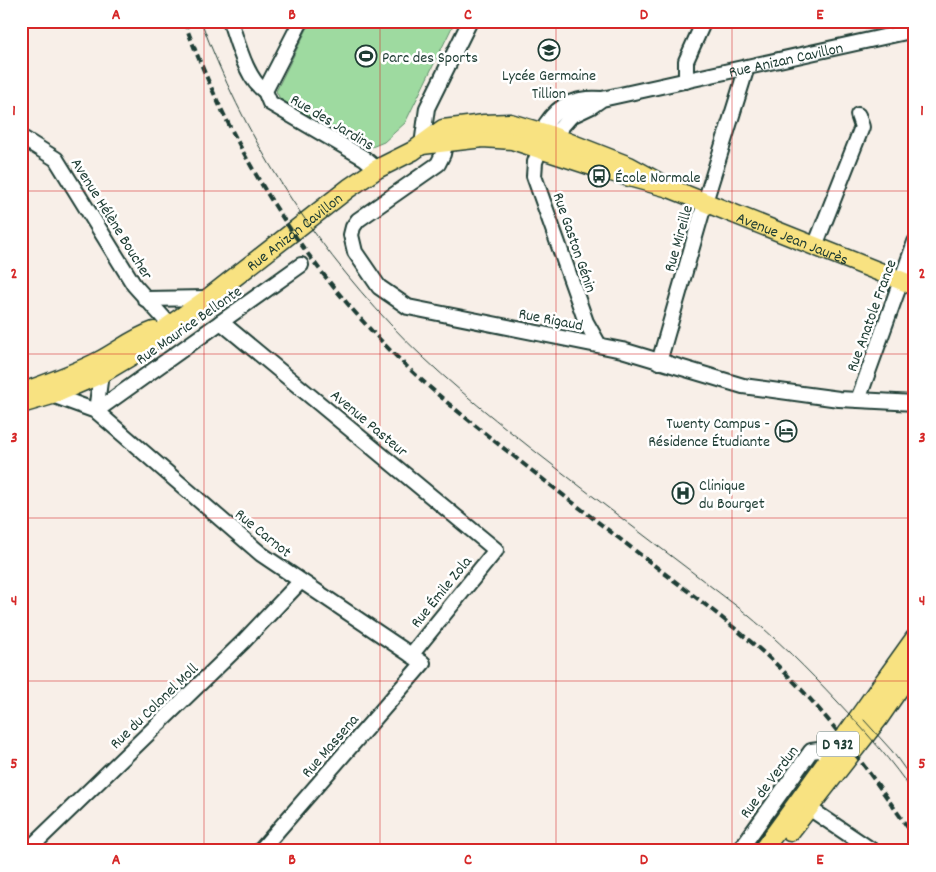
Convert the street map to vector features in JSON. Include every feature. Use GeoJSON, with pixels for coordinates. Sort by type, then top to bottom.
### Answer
{"type":"FeatureCollection","features":[{"type":"Feature","properties":{"kind":"main road","name":"Rue Anizan Cavillon"},"geometry":{"type":"LineString","coordinates":[[21,404],[52,395],[101,374],[142,349],[170,325],[208,298],[349,188],[377,169],[422,145],[443,129],[510,123],[543,141]]}},
{"type":"Feature","properties":{"kind":"main road","name":"Rue Anizan Cavillon"},"geometry":{"type":"LineString","coordinates":[[422,145],[445,144],[483,138],[543,141]]}},
{"type":"Feature","properties":{"kind":"main road","name":"Avenue Jean Jaurès"},"geometry":{"type":"LineString","coordinates":[[543,141],[604,170],[669,188],[908,283]]}},
{"type":"Feature","properties":{"kind":"main road","name":"Rue Anizan Cavillon"},"geometry":{"type":"LineString","coordinates":[[21,392],[47,384],[98,361],[140,336],[170,325]]}},
{"type":"Feature","properties":{"kind":"main road","name":"D 932"},"geometry":{"type":"LineString","coordinates":[[762,851],[915,638]]}},
{"type":"Feature","properties":{"kind":"main road","name":"D 932"},"geometry":{"type":"LineString","coordinates":[[777,851],[915,666]]}},
{"type":"Feature","properties":{"kind":"street","name":"Rue des Jardins"},"geometry":{"type":"LineString","coordinates":[[230,21],[240,51],[253,79],[259,88],[265,91],[270,103],[364,158],[377,169]]}},
{"type":"Feature","properties":{"kind":"street"},"geometry":{"type":"LineString","coordinates":[[265,91],[301,21]]}},
{"type":"Feature","properties":{"kind":"street"},"geometry":{"type":"LineString","coordinates":[[422,145],[428,108],[470,21]]}},
{"type":"Feature","properties":{"kind":"street"},"geometry":{"type":"LineString","coordinates":[[686,80],[686,60],[704,21]]}},
{"type":"Feature","properties":{"kind":"street","name":"Rue Anizan Cavillon"},"geometry":{"type":"LineString","coordinates":[[602,99],[915,30]]}},
{"type":"Feature","properties":{"kind":"street","name":"Rue Mireille"},"geometry":{"type":"LineString","coordinates":[[660,362],[705,202],[746,67]]}},
{"type":"Feature","properties":{"kind":"street","name":"Rue Gaston Génin"},"geometry":{"type":"LineString","coordinates":[[599,345],[586,322],[534,176],[535,162],[543,141],[546,124],[564,104],[589,98],[602,99]]}},
{"type":"Feature","properties":{"kind":"street"},"geometry":{"type":"LineString","coordinates":[[815,246],[862,127],[858,115]]}},
{"type":"Feature","properties":{"kind":"street","name":"Avenue Hélène Boucher"},"geometry":{"type":"LineString","coordinates":[[21,137],[56,159],[128,277],[145,299],[170,325]]}},
{"type":"Feature","properties":{"kind":"street","name":"Rue Rigaud"},"geometry":{"type":"LineString","coordinates":[[445,144],[438,164],[358,220],[353,227],[351,235],[355,252],[380,287],[408,307],[622,350],[743,386],[839,399],[915,404]]}},
{"type":"Feature","properties":{"kind":"street","name":"Rue Anatole France"},"geometry":{"type":"LineString","coordinates":[[858,400],[908,283],[915,242]]}},
{"type":"Feature","properties":{"kind":"street","name":"Rue Maurice Bellonte"},"geometry":{"type":"LineString","coordinates":[[96,411],[300,265]]}},
{"type":"Feature","properties":{"kind":"street"},"geometry":{"type":"LineString","coordinates":[[145,299],[208,298]]}},
{"type":"Feature","properties":{"kind":"street","name":"Avenue Pasteur"},"geometry":{"type":"LineString","coordinates":[[221,322],[496,550]]}},
{"type":"Feature","properties":{"kind":"street"},"geometry":{"type":"LineString","coordinates":[[52,395],[96,411],[101,374]]}},
{"type":"Feature","properties":{"kind":"street","name":"Rue Carnot"},"geometry":{"type":"LineString","coordinates":[[96,411],[261,554],[423,663]]}},
{"type":"Feature","properties":{"kind":"street","name":"Rue Émile Zola"},"geometry":{"type":"LineString","coordinates":[[411,655],[496,550]]}},
{"type":"Feature","properties":{"kind":"street","name":"Rue du Colonel Moll"},"geometry":{"type":"LineString","coordinates":[[27,851],[243,642],[300,582]]}},
{"type":"Feature","properties":{"kind":"street","name":"Rue Massena"},"geometry":{"type":"LineString","coordinates":[[260,851],[423,663]]}},
{"type":"Feature","properties":{"kind":"street","name":"Rue de Verdun"},"geometry":{"type":"LineString","coordinates":[[738,851],[811,751],[835,748]]}},
{"type":"Feature","properties":{"kind":"street"},"geometry":{"type":"LineString","coordinates":[[809,808],[873,851]]}},
{"type":"Feature","properties":{"kind":"green space","name":"Parc des Sports"},"geometry":{"type":"Polygon","coordinates":[[[311,21],[455,21],[405,123],[384,142],[367,149],[280,99],[276,91],[311,21]]]}},
{"type":"Feature","properties":{"kind":"tram line"},"geometry":{"type":"LineString","coordinates":[[201,21],[237,104],[281,182],[305,220],[332,256],[391,325],[459,390],[495,420],[768,632],[792,654],[858,724],[888,758],[915,795]]}},
{"type":"Feature","properties":{"kind":"tram line"},"geometry":{"type":"LineString","coordinates":[[864,720],[892,751],[910,776]]}},
{"type":"Feature","properties":{"kind":"railway"},"geometry":{"type":"LineString","coordinates":[[184,21],[203,69],[224,114],[272,202],[330,283],[363,321],[398,358],[461,414],[709,608],[776,664],[833,725],[915,838]]}},
{"type":"Feature","properties":{"kind":"place","name":"Lycée Germaine Tillion"},"geometry":{"type":"Point","coordinates":[549,50]}},
{"type":"Feature","properties":{"kind":"place","name":"Parc des Sports"},"geometry":{"type":"Point","coordinates":[366,56]}},
{"type":"Feature","properties":{"kind":"place","name":"École Normale"},"geometry":{"type":"Point","coordinates":[599,176]}},
{"type":"Feature","properties":{"kind":"place","name":"Twenty Campus - Résidence Étudiante"},"geometry":{"type":"Point","coordinates":[786,431]}},
{"type":"Feature","properties":{"kind":"place","name":"Clinique du Bourget"},"geometry":{"type":"Point","coordinates":[683,493]}}]}
